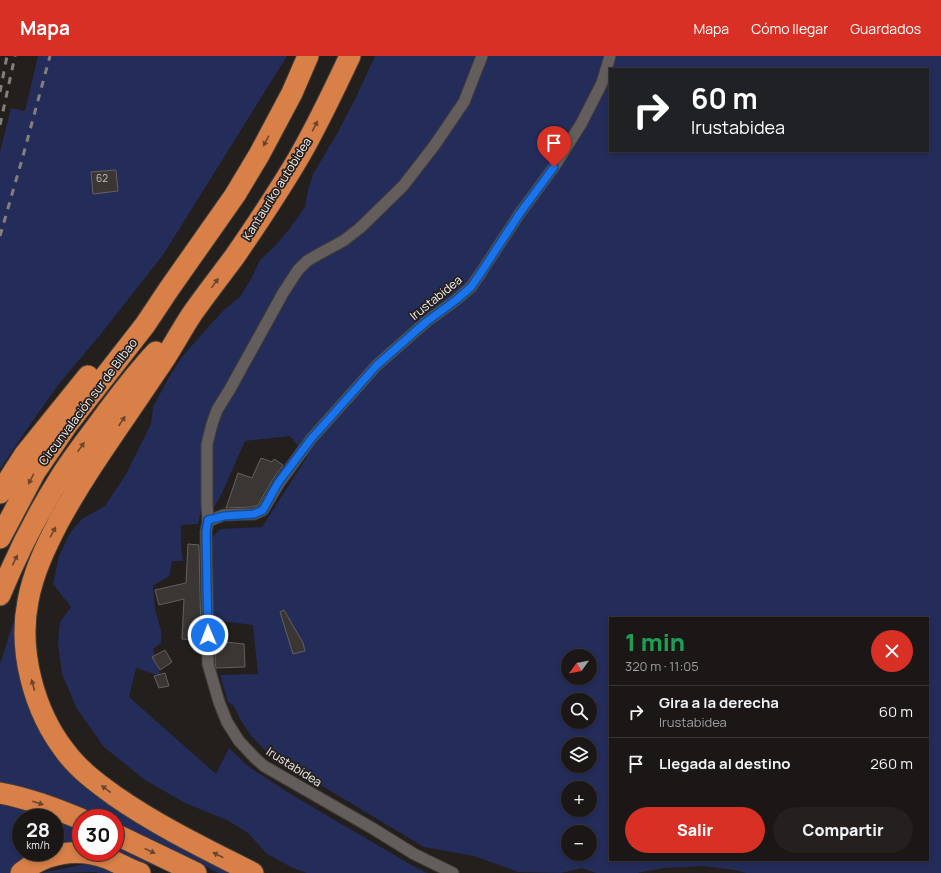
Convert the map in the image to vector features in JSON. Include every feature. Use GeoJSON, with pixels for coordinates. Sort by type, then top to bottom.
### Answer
{"type":"FeatureCollection","features":[{"type":"Feature","properties":{"kind":"highway"},"geometry":{"type":"LineString","coordinates":[[0,492],[24,454],[74,393],[138,318],[169,289],[235,195],[259,155],[292,93],[308,56]]}},
{"type":"Feature","properties":{"kind":"highway","name":"Kantauriko autobidea"},"geometry":{"type":"LineString","coordinates":[[192,314],[236,254],[299,157],[350,56]]}},
{"type":"Feature","properties":{"kind":"highway","name":"Circunvalación sur de Bilbao"},"geometry":{"type":"LineString","coordinates":[[0,538],[35,472],[67,425],[146,325],[169,289]]}},
{"type":"Feature","properties":{"kind":"highway"},"geometry":{"type":"LineString","coordinates":[[0,595],[13,564],[61,476],[123,391],[149,360],[192,314]]}},
{"type":"Feature","properties":{"kind":"highway"},"geometry":{"type":"LineString","coordinates":[[192,314],[158,370],[93,464],[67,506],[47,543],[31,586],[27,602],[25,645],[29,671],[37,700],[48,726],[66,752],[82,770],[128,805],[201,847],[253,873]]}},
{"type":"Feature","properties":{"kind":"highway"},"geometry":{"type":"LineString","coordinates":[[0,793],[20,797],[72,815]]}},
{"type":"Feature","properties":{"kind":"highway"},"geometry":{"type":"LineString","coordinates":[[124,838],[196,873]]}},
{"type":"Feature","properties":{"kind":"highway"},"geometry":{"type":"LineString","coordinates":[[21,873],[36,862],[67,852],[87,853],[105,857],[140,873]]}},
{"type":"Feature","properties":{"kind":"street","name":"Irustabidea"},"geometry":{"type":"LineString","coordinates":[[453,873],[414,854],[264,766],[254,758],[227,722],[219,702],[208,664],[206,532],[208,520],[207,444],[217,410],[283,293],[298,270],[307,261],[343,240],[360,228],[403,186],[434,146],[464,102],[482,56]]}},
{"type":"Feature","properties":{"kind":"street","name":"Irustabidea"},"geometry":{"type":"LineString","coordinates":[[208,520],[224,516],[254,514],[263,510],[278,483],[311,439],[377,365],[426,322],[471,287],[520,213],[554,167],[581,124],[602,83],[610,56]]}},
{"type":"Feature","properties":{"kind":"shaded area"},"geometry":{"type":"Polygon","coordinates":[[[38,56],[287,56],[163,255],[100,335],[58,385],[0,469],[0,152],[11,108],[25,111],[38,56]]]}},
{"type":"Feature","properties":{"kind":"shaded area"},"geometry":{"type":"Polygon","coordinates":[[[375,56],[941,56],[941,873],[746,873],[703,866],[664,868],[637,873],[596,873],[582,868],[561,873],[518,872],[474,856],[424,847],[269,754],[252,737],[233,705],[228,702],[220,675],[258,674],[253,625],[213,620],[212,538],[220,529],[262,527],[307,457],[290,436],[245,441],[221,495],[213,509],[201,511],[198,524],[181,525],[183,561],[172,561],[169,576],[153,586],[155,609],[161,631],[161,643],[153,649],[160,674],[154,674],[136,668],[129,697],[216,774],[229,748],[249,767],[292,795],[427,873],[307,873],[293,868],[267,854],[248,833],[227,820],[185,803],[145,780],[104,747],[77,709],[62,674],[58,643],[60,622],[71,607],[53,584],[59,556],[70,533],[82,519],[105,506],[126,474],[151,424],[153,407],[181,358],[224,310],[240,297],[260,260],[276,245],[305,207],[313,174],[338,132],[375,56]]]}},
{"type":"Feature","properties":{"kind":"shaded area"},"geometry":{"type":"Polygon","coordinates":[[[20,601],[47,740],[235,873],[219,873],[124,827],[124,809],[80,809],[41,793],[0,785],[0,664],[20,601]]]}},
{"type":"Feature","properties":{"kind":"shaded area"},"geometry":{"type":"Polygon","coordinates":[[[0,802],[24,809],[12,809],[12,861],[28,861],[11,873],[0,873],[0,802]]]}},
{"type":"Feature","properties":{"kind":"shaded area"},"geometry":{"type":"Polygon","coordinates":[[[64,822],[72,826],[72,847],[64,848],[64,822]]]}},
{"type":"Feature","properties":{"kind":"shaded area"},"geometry":{"type":"Polygon","coordinates":[[[124,850],[165,869],[124,856],[124,850]]]}},
{"type":"Feature","properties":{"kind":"shaded area"},"geometry":{"type":"Polygon","coordinates":[[[92,863],[121,873],[41,873],[92,863]]]}},
{"type":"Feature","properties":{"kind":"building"},"geometry":{"type":"Polygon","coordinates":[[[116,170],[118,191],[93,194],[91,172],[116,170]]]}},
{"type":"Feature","properties":{"kind":"building"},"geometry":{"type":"Polygon","coordinates":[[[261,458],[272,462],[274,459],[283,465],[258,505],[252,507],[226,508],[238,473],[252,478],[261,458]]]}},
{"type":"Feature","properties":{"kind":"building"},"geometry":{"type":"Polygon","coordinates":[[[188,544],[199,545],[201,640],[182,639],[184,599],[159,605],[155,590],[186,583],[188,544]]]}},
{"type":"Feature","properties":{"kind":"building"},"geometry":{"type":"Polygon","coordinates":[[[284,610],[303,643],[305,651],[293,654],[280,612],[284,610]]]}},
{"type":"Feature","properties":{"kind":"building"},"geometry":{"type":"Polygon","coordinates":[[[216,641],[244,644],[245,667],[216,668],[216,641]]]}},
{"type":"Feature","properties":{"kind":"building"},"geometry":{"type":"Polygon","coordinates":[[[165,650],[172,662],[160,670],[152,657],[165,650]]]}},
{"type":"Feature","properties":{"kind":"building"},"geometry":{"type":"Polygon","coordinates":[[[165,673],[169,686],[159,688],[154,676],[165,673]]]}},
{"type":"Feature","properties":{"kind":"railway"},"geometry":{"type":"LineString","coordinates":[[0,92],[7,56]]}},
{"type":"Feature","properties":{"kind":"railway"},"geometry":{"type":"LineString","coordinates":[[0,125],[15,56]]}},
{"type":"Feature","properties":{"kind":"railway"},"geometry":{"type":"LineString","coordinates":[[0,236],[50,56]]}},
{"type":"Feature","properties":{"kind":"route"},"geometry":{"type":"LineString","coordinates":[[208,635],[206,532],[208,520],[224,516],[254,514],[263,510],[278,483],[311,439],[377,365],[426,322],[471,287],[520,213],[554,167]]}}]}
